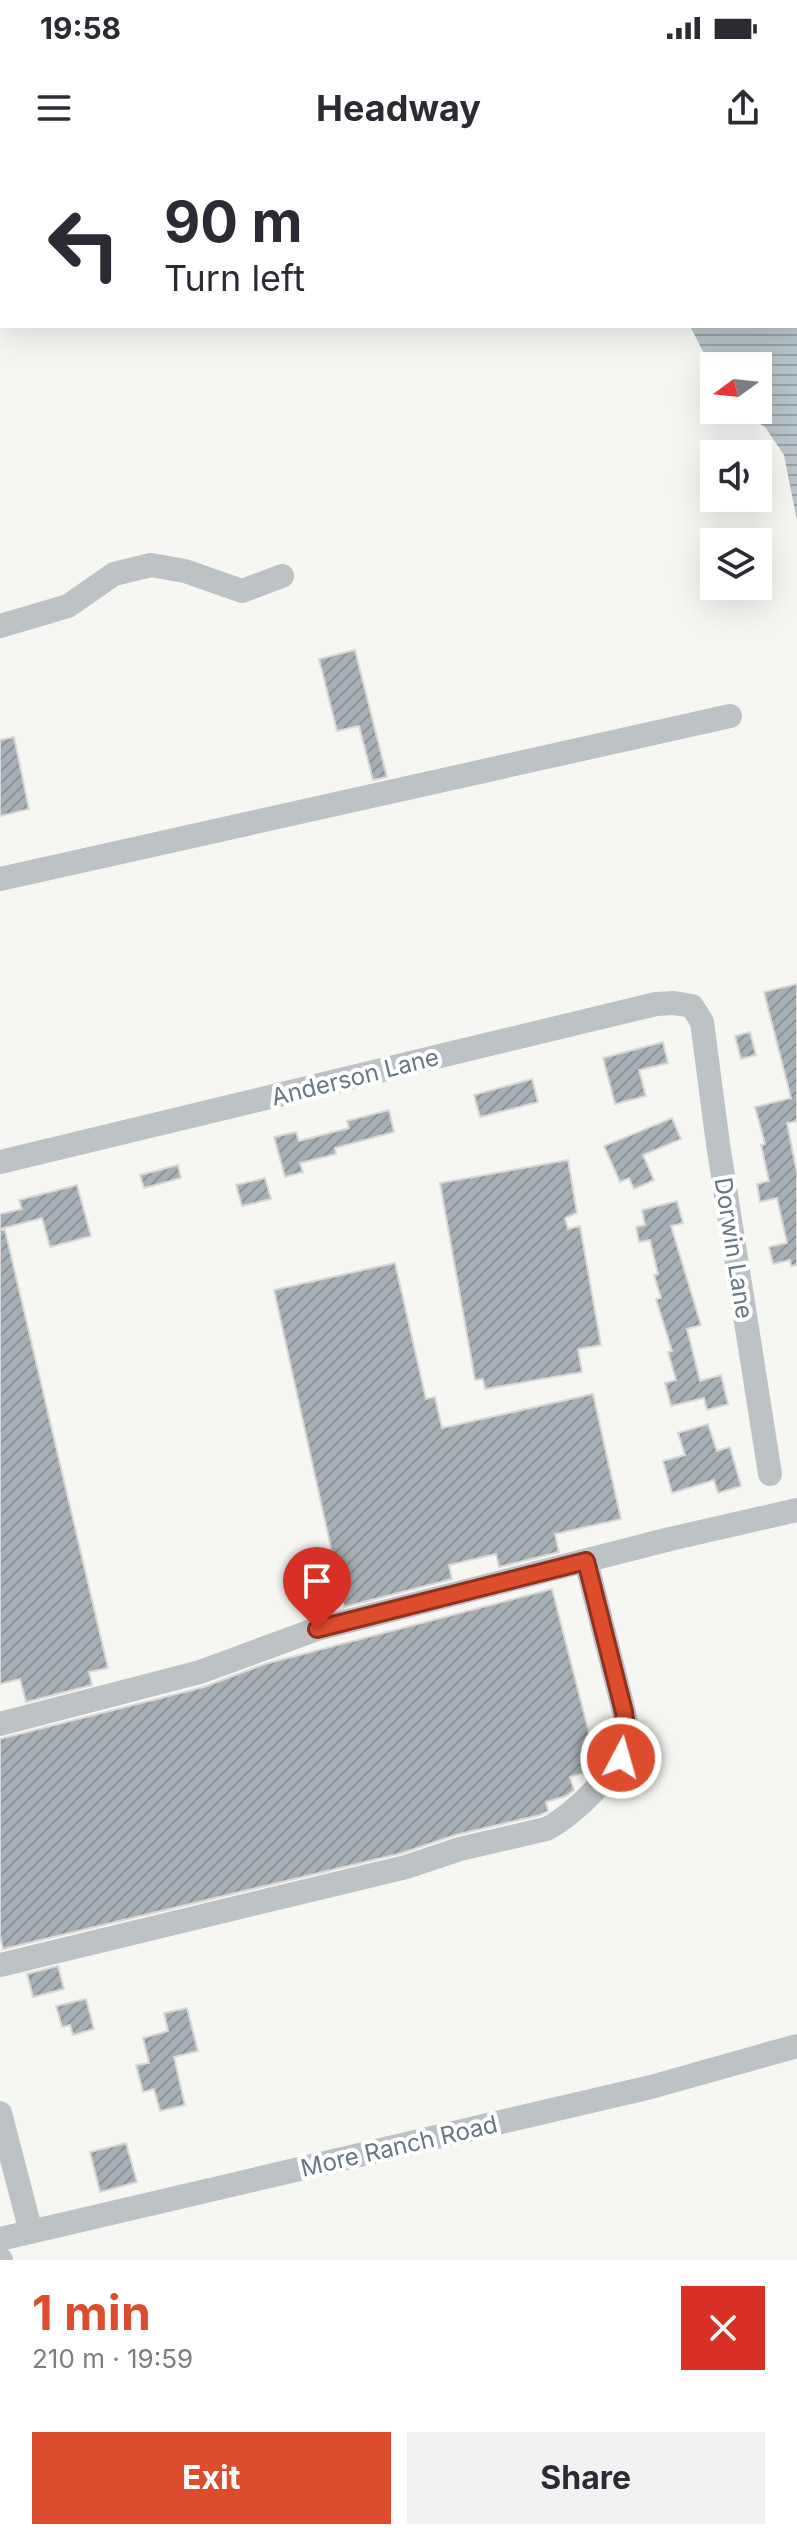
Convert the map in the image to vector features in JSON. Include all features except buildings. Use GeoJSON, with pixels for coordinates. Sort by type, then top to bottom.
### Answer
{"type":"FeatureCollection","features":[{"type":"Feature","properties":{"kind":"street"},"geometry":{"type":"LineString","coordinates":[[0,626],[68,606],[114,574],[151,565],[185,571],[242,591],[282,576]]}},
{"type":"Feature","properties":{"kind":"street"},"geometry":{"type":"LineString","coordinates":[[0,879],[730,716]]}},
{"type":"Feature","properties":{"kind":"street","name":"Anderson Lane"},"geometry":{"type":"LineString","coordinates":[[0,1162],[656,1004],[692,1006],[702,1022]]}},
{"type":"Feature","properties":{"kind":"street","name":"Dorwin Lane"},"geometry":{"type":"LineString","coordinates":[[702,1022],[770,1474]]}},
{"type":"Feature","properties":{"kind":"street"},"geometry":{"type":"LineString","coordinates":[[0,1724],[200,1672],[317,1629],[797,1510]]}},
{"type":"Feature","properties":{"kind":"street"},"geometry":{"type":"LineString","coordinates":[[0,1965],[406,1867],[460,1849],[546,1829],[558,1823],[609,1776],[621,1758],[627,1737],[624,1712],[586,1561]]}},
{"type":"Feature","properties":{"kind":"street","name":"More Ranch Road"},"geometry":{"type":"LineString","coordinates":[[0,2239],[651,2087],[797,2046]]}},
{"type":"Feature","properties":{"kind":"street"},"geometry":{"type":"LineString","coordinates":[[0,2113],[31,2232]]}},
{"type":"Feature","properties":{"kind":"shaded area"},"geometry":{"type":"Polygon","coordinates":[[[691,328],[797,328],[797,521],[784,455],[760,424],[772,424],[772,352],[703,352],[691,328]]]}},
{"type":"Feature","properties":{"kind":"route"},"geometry":{"type":"LineString","coordinates":[[317,1629],[586,1561],[624,1712],[627,1737],[621,1758]]}}]}
